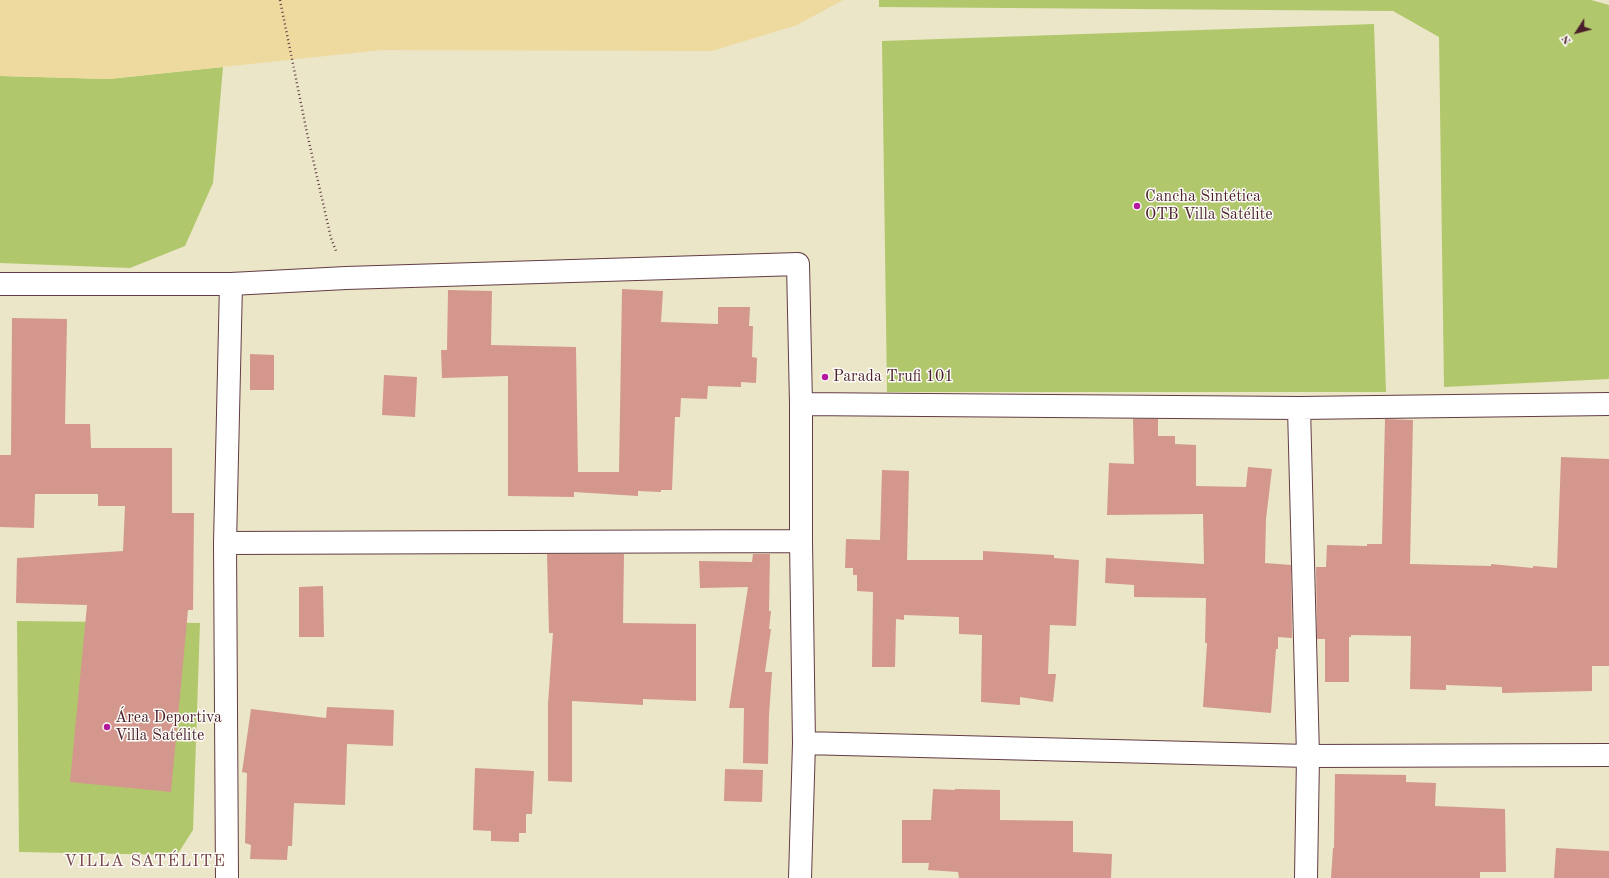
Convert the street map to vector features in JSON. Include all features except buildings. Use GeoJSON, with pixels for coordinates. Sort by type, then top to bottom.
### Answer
{"type":"FeatureCollection","features":[{"type":"Feature","properties":{"kind":"street"},"geometry":{"type":"LineString","coordinates":[[0,284],[231,284],[346,278],[798,264],[801,404],[801,541],[804,743],[800,878]]}},
{"type":"Feature","properties":{"kind":"street"},"geometry":{"type":"LineString","coordinates":[[227,878],[225,543],[231,284]]}},
{"type":"Feature","properties":{"kind":"street"},"geometry":{"type":"LineString","coordinates":[[801,404],[1299,408],[1609,404]]}},
{"type":"Feature","properties":{"kind":"street"},"geometry":{"type":"LineString","coordinates":[[1299,408],[1308,756],[1306,878]]}},
{"type":"Feature","properties":{"kind":"street"},"geometry":{"type":"LineString","coordinates":[[225,543],[801,541]]}},
{"type":"Feature","properties":{"kind":"street"},"geometry":{"type":"LineString","coordinates":[[804,743],[1308,756],[1609,755]]}},
{"type":"Feature","properties":{"kind":"path"},"geometry":{"type":"LineString","coordinates":[[280,0],[307,133],[331,238],[346,278]]}},
{"type":"Feature","properties":{"kind":"green space"},"geometry":{"type":"Polygon","coordinates":[[[879,0],[1591,0],[1609,5],[1609,379],[1444,387],[1439,37],[1393,11],[879,7],[879,0]]]}},
{"type":"Feature","properties":{"kind":"green space","name":"Cancha Sintética OTB Villa Satélite"},"geometry":{"type":"Polygon","coordinates":[[[1374,24],[1386,392],[887,392],[882,41],[1374,24]]]}},
{"type":"Feature","properties":{"kind":"green space"},"geometry":{"type":"Polygon","coordinates":[[[223,67],[213,183],[185,246],[130,268],[0,263],[0,76],[109,79],[223,67]]]}},
{"type":"Feature","properties":{"kind":"green space","name":"Área Deportiva Villa Satélite"},"geometry":{"type":"Polygon","coordinates":[[[17,621],[200,623],[193,830],[177,855],[19,852],[17,621]]]}},
{"type":"Feature","properties":{"kind":"sand"},"geometry":{"type":"Polygon","coordinates":[[[0,0],[843,0],[797,25],[712,51],[382,50],[109,79],[0,76],[0,0]]]}},
{"type":"Feature","properties":{"kind":"place","name":"Cancha Sintética OTB Villa Satélite"},"geometry":{"type":"Point","coordinates":[1137,206]}},
{"type":"Feature","properties":{"kind":"place","name":"Parada Trufi 101"},"geometry":{"type":"Point","coordinates":[825,377]}},
{"type":"Feature","properties":{"kind":"place","name":"Área Deportiva Villa Satélite"},"geometry":{"type":"Point","coordinates":[107,727]}},
{"type":"Feature","properties":{"kind":"district","name":"VILLA SATÉLITE"},"geometry":{"type":"Point","coordinates":[145,862]}}]}
